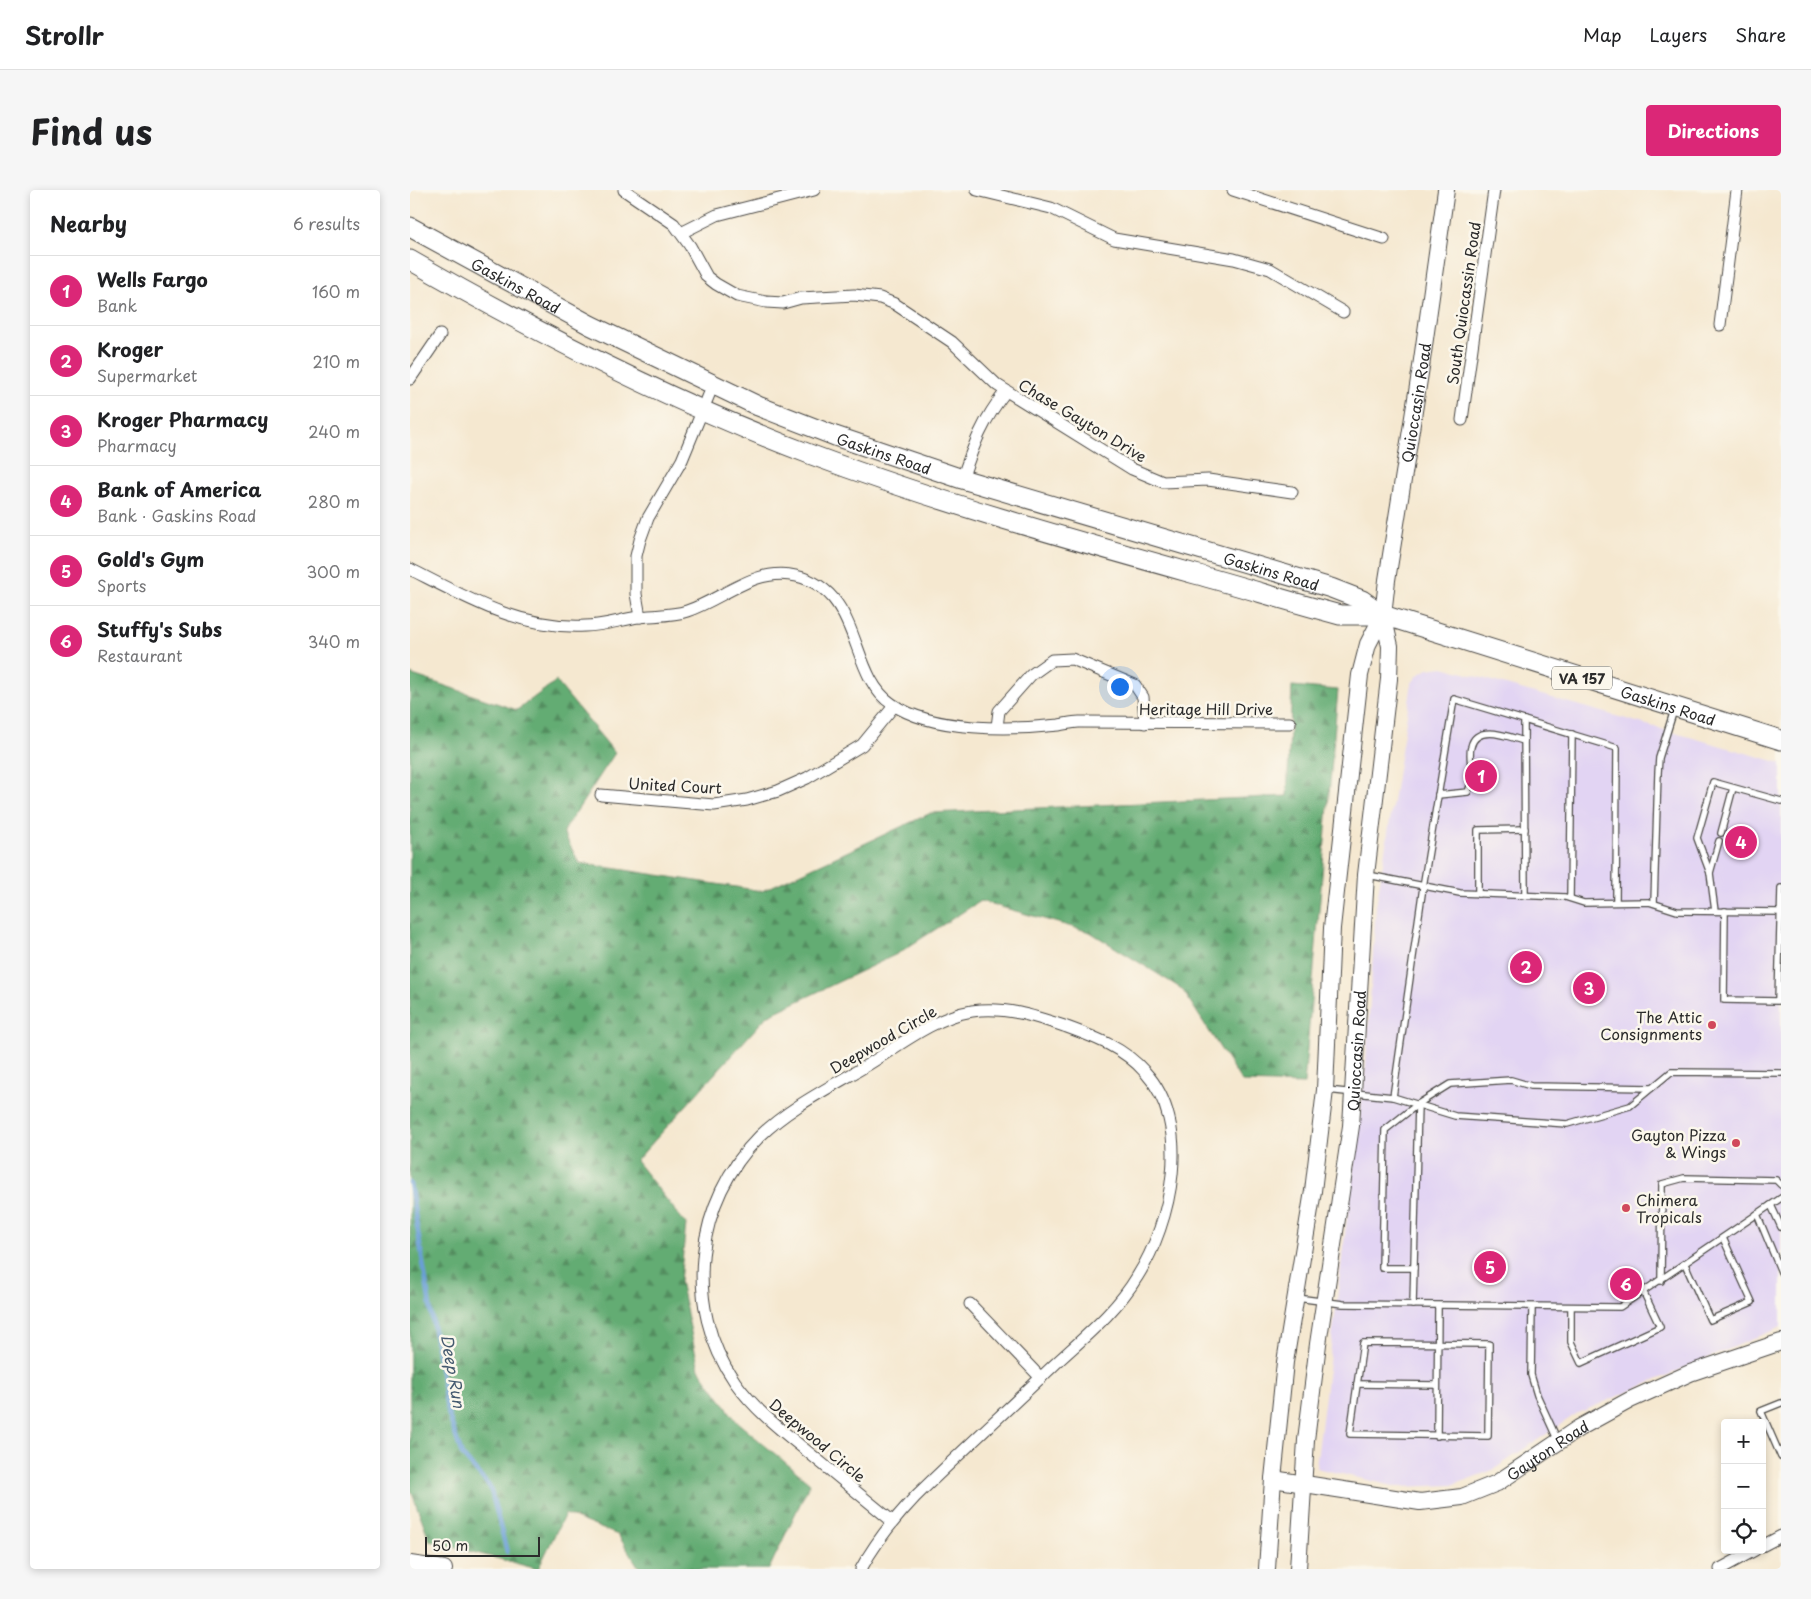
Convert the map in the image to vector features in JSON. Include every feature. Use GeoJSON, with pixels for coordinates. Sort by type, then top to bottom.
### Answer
{"type":"FeatureCollection","features":[{"type":"Feature","properties":{"kind":"main road","name":"Quioccasin Road"},"geometry":{"type":"LineString","coordinates":[[1303,1484],[1306,1440],[1324,1301],[1344,1185],[1353,1093],[1366,874],[1389,679],[1390,646],[1383,615],[1390,552],[1421,367],[1446,190]]}},
{"type":"Feature","properties":{"kind":"main road","name":"Gaskins Road"},"geometry":{"type":"LineString","coordinates":[[410,227],[540,299],[758,406],[835,436],[962,478],[1331,588],[1362,600],[1383,615]]}},
{"type":"Feature","properties":{"kind":"main road","name":"Gaskins Road"},"geometry":{"type":"LineString","coordinates":[[410,260],[534,329],[628,376],[810,454],[914,492],[1020,526],[1340,615],[1383,615],[1781,740]]}},
{"type":"Feature","properties":{"kind":"main road","name":"Quioccasin Road"},"geometry":{"type":"LineString","coordinates":[[1273,1479],[1285,1362],[1313,1191],[1325,1090],[1332,928],[1360,675],[1368,644],[1383,615]]}},
{"type":"Feature","properties":{"kind":"main road","name":"Gayton Road"},"geometry":{"type":"LineString","coordinates":[[1273,1479],[1420,1502],[1439,1501],[1462,1496],[1490,1487],[1586,1424],[1657,1388],[1715,1364],[1781,1342]]}},
{"type":"Feature","properties":{"kind":"main road"},"geometry":{"type":"LineString","coordinates":[[1267,1569],[1273,1479]]}},
{"type":"Feature","properties":{"kind":"main road"},"geometry":{"type":"LineString","coordinates":[[1298,1569],[1303,1484]]}},
{"type":"Feature","properties":{"kind":"main road"},"geometry":{"type":"LineString","coordinates":[[410,1564],[444,1569]]}},
{"type":"Feature","properties":{"kind":"street","name":"Chase Gayton Drive"},"geometry":{"type":"LineString","coordinates":[[624,190],[674,224],[707,277],[737,296],[766,302],[783,303],[801,298],[854,295],[880,298],[895,304],[952,342],[997,385],[1132,469],[1163,482],[1208,480],[1292,492]]}},
{"type":"Feature","properties":{"kind":"street"},"geometry":{"type":"LineString","coordinates":[[681,233],[718,215],[814,190]]}},
{"type":"Feature","properties":{"kind":"street"},"geometry":{"type":"LineString","coordinates":[[977,190],[1051,208],[1114,239],[1234,260],[1270,269],[1343,312]]}},
{"type":"Feature","properties":{"kind":"street"},"geometry":{"type":"LineString","coordinates":[[1233,190],[1384,239]]}},
{"type":"Feature","properties":{"kind":"street","name":"South Quiocassin Road"},"geometry":{"type":"LineString","coordinates":[[1462,420],[1494,190]]}},
{"type":"Feature","properties":{"kind":"street"},"geometry":{"type":"LineString","coordinates":[[1720,325],[1737,190]]}},
{"type":"Feature","properties":{"kind":"street"},"geometry":{"type":"LineString","coordinates":[[410,379],[440,335]]}},
{"type":"Feature","properties":{"kind":"street"},"geometry":{"type":"LineString","coordinates":[[640,617],[636,594],[636,556],[640,540],[648,518],[682,460],[713,384]]}},
{"type":"Feature","properties":{"kind":"street","name":"Chase Gayton Drive"},"geometry":{"type":"LineString","coordinates":[[962,478],[984,420],[1006,391]]}},
{"type":"Feature","properties":{"kind":"street","name":"Heritage Hill Drive"},"geometry":{"type":"LineString","coordinates":[[410,569],[523,621],[552,626],[587,626],[686,612],[756,578],[778,574],[809,580],[823,587],[841,609],[874,682],[888,701],[913,716],[957,726],[1061,725],[1074,722],[1290,723]]}},
{"type":"Feature","properties":{"kind":"street"},"geometry":{"type":"LineString","coordinates":[[996,727],[999,712],[1016,689],[1031,675],[1052,660],[1072,659],[1135,685],[1142,697],[1146,723]]}},
{"type":"Feature","properties":{"kind":"street","name":"United Court"},"geometry":{"type":"LineString","coordinates":[[601,795],[714,805],[748,800],[778,791],[807,778],[862,745],[894,706]]}},
{"type":"Feature","properties":{"kind":"street","name":"Deepwood Circle"},"geometry":{"type":"LineString","coordinates":[[861,1569],[892,1521],[945,1467],[1108,1315],[1137,1277],[1152,1249],[1164,1216],[1172,1173],[1172,1136],[1169,1117],[1155,1086],[1145,1072],[1120,1050],[1099,1039],[1014,1012],[973,1011],[960,1014],[927,1029],[794,1109],[762,1134],[742,1156],[722,1188],[710,1219],[703,1257],[704,1300],[713,1340],[734,1380],[759,1412],[892,1521]]}},
{"type":"Feature","properties":{"kind":"street"},"geometry":{"type":"LineString","coordinates":[[970,1304],[1041,1378]]}},
{"type":"Feature","properties":{"kind":"street"},"geometry":{"type":"LineString","coordinates":[[1766,1544],[1781,1536]]}},
{"type":"Feature","properties":{"kind":"street"},"geometry":{"type":"LineString","coordinates":[[1720,1569],[1748,1554]]}},
{"type":"Feature","properties":{"kind":"lane"},"geometry":{"type":"LineString","coordinates":[[1393,1096],[1423,887],[1454,698],[1617,748],[1616,902]]}},
{"type":"Feature","properties":{"kind":"lane"},"geometry":{"type":"LineString","coordinates":[[1654,903],[1659,758],[1675,707]]}},
{"type":"Feature","properties":{"kind":"lane"},"geometry":{"type":"LineString","coordinates":[[1524,720],[1526,896]]}},
{"type":"Feature","properties":{"kind":"lane"},"geometry":{"type":"LineString","coordinates":[[1470,768],[1471,746],[1478,736],[1492,732],[1524,741]]}},
{"type":"Feature","properties":{"kind":"lane"},"geometry":{"type":"LineString","coordinates":[[1570,898],[1572,734]]}},
{"type":"Feature","properties":{"kind":"lane"},"geometry":{"type":"LineString","coordinates":[[1715,911],[1710,872],[1697,838],[1713,782],[1781,801]]}},
{"type":"Feature","properties":{"kind":"lane"},"geometry":{"type":"LineString","coordinates":[[1438,795],[1468,792],[1470,786]]}},
{"type":"Feature","properties":{"kind":"lane"},"geometry":{"type":"LineString","coordinates":[[1721,833],[1733,788]]}},
{"type":"Feature","properties":{"kind":"lane"},"geometry":{"type":"LineString","coordinates":[[1478,894],[1478,830],[1525,829]]}},
{"type":"Feature","properties":{"kind":"lane"},"geometry":{"type":"LineString","coordinates":[[1710,872],[1719,841]]}},
{"type":"Feature","properties":{"kind":"lane"},"geometry":{"type":"LineString","coordinates":[[1366,874],[1423,887],[1478,894],[1570,898],[1584,903],[1654,903],[1677,911],[1780,912]]}},
{"type":"Feature","properties":{"kind":"lane"},"geometry":{"type":"LineString","coordinates":[[1725,912],[1724,1000],[1778,1002],[1781,888]]}},
{"type":"Feature","properties":{"kind":"lane"},"geometry":{"type":"LineString","coordinates":[[1325,1090],[1393,1096],[1454,1116],[1567,1124],[1630,1106],[1671,1072],[1781,1073]]}},
{"type":"Feature","properties":{"kind":"lane"},"geometry":{"type":"LineString","coordinates":[[1414,1268],[1382,1268],[1385,1130],[1418,1104],[1450,1084],[1511,1080],[1531,1086],[1651,1088]]}},
{"type":"Feature","properties":{"kind":"lane"},"geometry":{"type":"LineString","coordinates":[[1413,1305],[1418,1104]]}},
{"type":"Feature","properties":{"kind":"lane"},"geometry":{"type":"LineString","coordinates":[[1661,1280],[1662,1184],[1684,1178],[1776,1180],[1781,1185]]}},
{"type":"Feature","properties":{"kind":"lane"},"geometry":{"type":"LineString","coordinates":[[1296,1298],[1342,1304],[1620,1307],[1644,1293],[1781,1198]]}},
{"type":"Feature","properties":{"kind":"lane"},"geometry":{"type":"LineString","coordinates":[[1771,1205],[1781,1227]]}},
{"type":"Feature","properties":{"kind":"lane"},"geometry":{"type":"LineString","coordinates":[[1757,1214],[1781,1272]]}},
{"type":"Feature","properties":{"kind":"lane"},"geometry":{"type":"LineString","coordinates":[[1685,1264],[1710,1320],[1752,1302],[1723,1238]]}},
{"type":"Feature","properties":{"kind":"lane"},"geometry":{"type":"LineString","coordinates":[[1571,1307],[1571,1342],[1581,1363],[1660,1327],[1644,1293]]}},
{"type":"Feature","properties":{"kind":"lane"},"geometry":{"type":"LineString","coordinates":[[1436,1436],[1438,1306]]}},
{"type":"Feature","properties":{"kind":"lane"},"geometry":{"type":"LineString","coordinates":[[1532,1307],[1531,1375],[1537,1395],[1558,1441]]}},
{"type":"Feature","properties":{"kind":"lane"},"geometry":{"type":"LineString","coordinates":[[1362,1343],[1437,1344],[1489,1344],[1488,1436],[1350,1434],[1362,1343]]}},
{"type":"Feature","properties":{"kind":"lane"},"geometry":{"type":"LineString","coordinates":[[1357,1384],[1437,1385]]}},
{"type":"Feature","properties":{"kind":"lane"},"geometry":{"type":"LineString","coordinates":[[1781,1403],[1761,1411],[1781,1457]]}},
{"type":"Feature","properties":{"kind":"shaded area"},"geometry":{"type":"Polygon","coordinates":[[[1443,667],[1781,763],[1781,1327],[1576,1414],[1493,1470],[1452,1485],[1398,1487],[1316,1468],[1366,1065],[1376,907],[1412,683],[1418,675],[1428,669],[1443,667]]]}},
{"type":"Feature","properties":{"kind":"green space"},"geometry":{"type":"Polygon","coordinates":[[[410,674],[517,710],[556,681],[615,753],[563,832],[579,863],[762,891],[931,813],[1287,796],[1292,686],[1338,690],[1304,1084],[1242,1082],[1182,989],[1090,932],[980,901],[897,954],[767,1016],[636,1161],[686,1224],[680,1281],[699,1369],[737,1422],[810,1483],[769,1569],[640,1569],[618,1535],[565,1514],[538,1569],[430,1541],[410,1488],[410,674]]]}},
{"type":"Feature","properties":{"kind":"waterway","name":"Deep Run"},"geometry":{"type":"LineString","coordinates":[[410,1183],[447,1410],[462,1455],[490,1487],[507,1552]]}},
{"type":"Feature","properties":{"kind":"place","name":"Wells Fargo"},"geometry":{"type":"Point","coordinates":[1481,776]}},
{"type":"Feature","properties":{"kind":"place","name":"Bank of America"},"geometry":{"type":"Point","coordinates":[1741,842]}},
{"type":"Feature","properties":{"kind":"place","name":"Kroger"},"geometry":{"type":"Point","coordinates":[1526,967]}},
{"type":"Feature","properties":{"kind":"place","name":"Kroger Pharmacy"},"geometry":{"type":"Point","coordinates":[1589,988]}},
{"type":"Feature","properties":{"kind":"place","name":"The Attic Consignments"},"geometry":{"type":"Point","coordinates":[1712,1025]}},
{"type":"Feature","properties":{"kind":"place","name":"Gayton Pizza & Wings"},"geometry":{"type":"Point","coordinates":[1736,1143]}},
{"type":"Feature","properties":{"kind":"place","name":"Chimera Tropicals"},"geometry":{"type":"Point","coordinates":[1626,1208]}},
{"type":"Feature","properties":{"kind":"place","name":"Gold's Gym"},"geometry":{"type":"Point","coordinates":[1490,1267]}},
{"type":"Feature","properties":{"kind":"place","name":"Stuffy's Subs"},"geometry":{"type":"Point","coordinates":[1626,1284]}}]}
